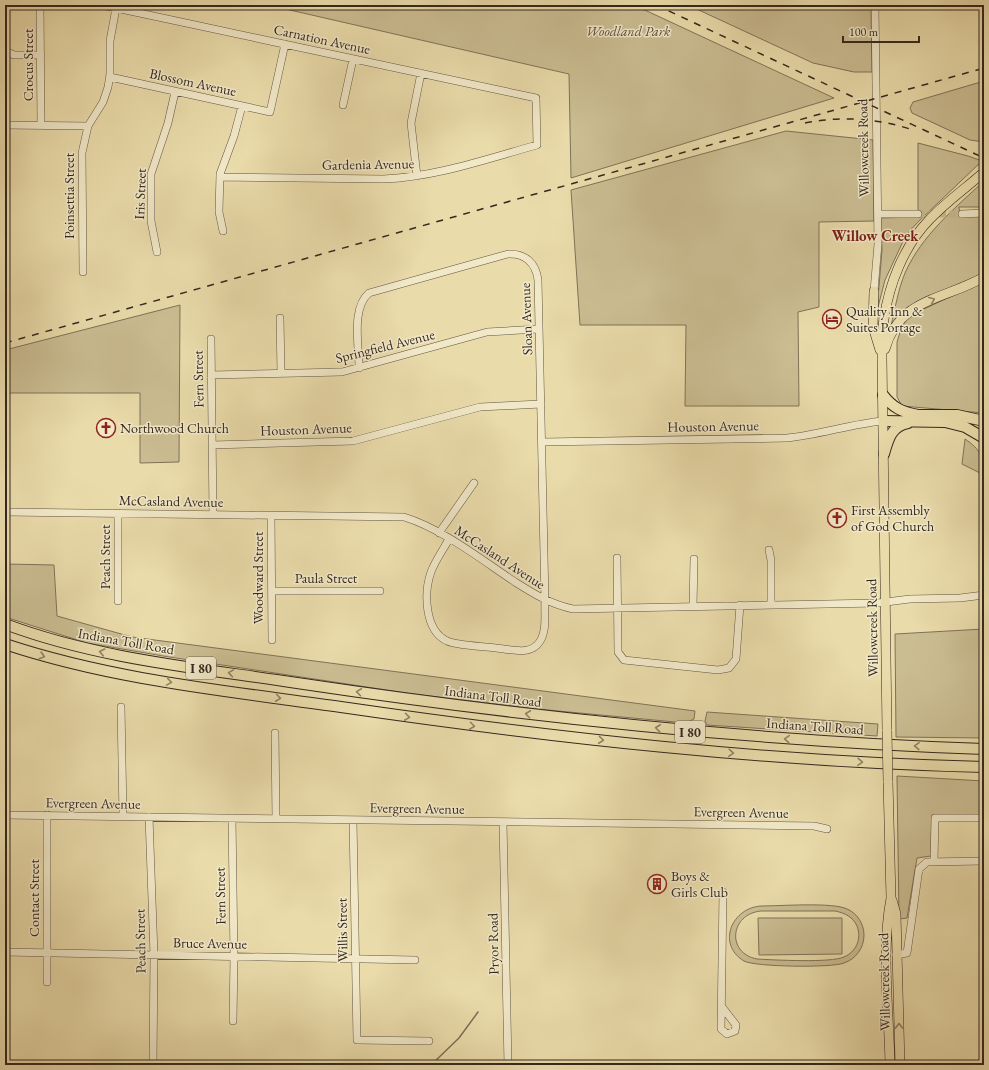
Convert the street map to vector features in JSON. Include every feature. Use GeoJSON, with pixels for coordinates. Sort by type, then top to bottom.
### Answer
{"type":"FeatureCollection","features":[{"type":"Feature","properties":{"kind":"highway"},"geometry":{"type":"LineString","coordinates":[[883,395],[896,409],[917,418],[945,422],[984,433]]}},
{"type":"Feature","properties":{"kind":"highway"},"geometry":{"type":"LineString","coordinates":[[883,421],[957,415],[984,421]]}},
{"type":"Feature","properties":{"kind":"highway"},"geometry":{"type":"LineString","coordinates":[[884,454],[889,437],[894,430],[917,418]]}},
{"type":"Feature","properties":{"kind":"highway"},"geometry":{"type":"LineString","coordinates":[[965,427],[984,438]]}},
{"type":"Feature","properties":{"kind":"highway","name":"Indiana Toll Road"},"geometry":{"type":"LineString","coordinates":[[6,625],[47,638],[114,655],[444,704],[700,732],[984,749]]}},
{"type":"Feature","properties":{"kind":"highway","name":"I 80"},"geometry":{"type":"LineString","coordinates":[[5,644],[72,664],[111,672],[478,726],[698,750],[856,762],[984,768]]}},
{"type":"Feature","properties":{"kind":"highway"},"geometry":{"type":"LineString","coordinates":[[939,747],[964,743],[984,743]]}},
{"type":"Feature","properties":{"kind":"main road"},"geometry":{"type":"LineString","coordinates":[[882,358],[884,320],[888,299],[894,278],[911,244],[928,221],[983,173]]}},
{"type":"Feature","properties":{"kind":"main road"},"geometry":{"type":"LineString","coordinates":[[882,358],[886,343],[896,324],[906,313],[920,305],[984,277]]}},
{"type":"Feature","properties":{"kind":"main road"},"geometry":{"type":"LineString","coordinates":[[874,291],[873,327],[882,358]]}},
{"type":"Feature","properties":{"kind":"main road","name":"Willowcreek Road"},"geometry":{"type":"LineString","coordinates":[[882,358],[888,781],[892,898],[896,914],[900,1065]]}},
{"type":"Feature","properties":{"kind":"main road","name":"Willowcreek Road"},"geometry":{"type":"LineString","coordinates":[[890,1065],[887,958],[888,916],[892,898]]}},
{"type":"Feature","properties":{"kind":"street","name":"Crocus Street"},"geometry":{"type":"LineString","coordinates":[[40,5],[41,125]]}},
{"type":"Feature","properties":{"kind":"street","name":"Carnation Avenue"},"geometry":{"type":"LineString","coordinates":[[102,5],[536,98],[537,146]]}},
{"type":"Feature","properties":{"kind":"street","name":"Willowcreek Road"},"geometry":{"type":"LineString","coordinates":[[874,291],[878,258],[875,5]]}},
{"type":"Feature","properties":{"kind":"street","name":"Poinsettia Street"},"geometry":{"type":"LineString","coordinates":[[83,272],[81,157],[88,126],[103,102],[110,78],[110,41],[116,8]]}},
{"type":"Feature","properties":{"kind":"street","name":"Blossom Avenue"},"geometry":{"type":"LineString","coordinates":[[110,78],[270,112],[285,44]]}},
{"type":"Feature","properties":{"kind":"street"},"geometry":{"type":"LineString","coordinates":[[5,51],[14,55],[41,55]]}},
{"type":"Feature","properties":{"kind":"street"},"geometry":{"type":"LineString","coordinates":[[343,105],[353,59]]}},
{"type":"Feature","properties":{"kind":"street"},"geometry":{"type":"LineString","coordinates":[[417,176],[411,124],[421,73]]}},
{"type":"Feature","properties":{"kind":"street","name":"Iris Street"},"geometry":{"type":"LineString","coordinates":[[157,252],[150,221],[151,174],[168,123],[175,92]]}},
{"type":"Feature","properties":{"kind":"street"},"geometry":{"type":"LineString","coordinates":[[223,231],[219,212],[220,177],[223,163],[236,130],[242,106]]}},
{"type":"Feature","properties":{"kind":"street"},"geometry":{"type":"LineString","coordinates":[[5,125],[88,126]]}},
{"type":"Feature","properties":{"kind":"street","name":"Gardenia Avenue"},"geometry":{"type":"LineString","coordinates":[[220,177],[383,179],[417,176],[440,172],[537,146]]}},
{"type":"Feature","properties":{"kind":"street"},"geometry":{"type":"LineString","coordinates":[[962,214],[984,213]]}},
{"type":"Feature","properties":{"kind":"street"},"geometry":{"type":"LineString","coordinates":[[878,214],[918,214]]}},
{"type":"Feature","properties":{"kind":"street","name":"Sloan Avenue"},"geometry":{"type":"LineString","coordinates":[[359,368],[358,311],[363,298],[369,294],[508,254],[521,255],[528,259],[537,272],[542,442],[544,633],[540,642],[532,649],[520,651],[447,641],[437,633],[430,622],[427,598],[431,572],[449,539]]}},
{"type":"Feature","properties":{"kind":"street"},"geometry":{"type":"LineString","coordinates":[[280,318],[281,374]]}},
{"type":"Feature","properties":{"kind":"street","name":"Springfield Avenue"},"geometry":{"type":"LineString","coordinates":[[211,375],[342,372],[487,332],[539,329]]}},
{"type":"Feature","properties":{"kind":"street","name":"Fern Street"},"geometry":{"type":"LineString","coordinates":[[211,339],[213,515]]}},
{"type":"Feature","properties":{"kind":"street","name":"Houston Avenue"},"geometry":{"type":"LineString","coordinates":[[212,445],[353,441],[480,407],[541,404]]}},
{"type":"Feature","properties":{"kind":"street","name":"Houston Avenue"},"geometry":{"type":"LineString","coordinates":[[542,442],[787,438],[806,436],[864,423],[883,421]]}},
{"type":"Feature","properties":{"kind":"street"},"geometry":{"type":"LineString","coordinates":[[439,533],[474,483]]}},
{"type":"Feature","properties":{"kind":"street","name":"McCasland Avenue"},"geometry":{"type":"LineString","coordinates":[[5,512],[404,517],[417,521],[449,539],[544,601],[573,609],[771,604],[886,603],[910,599],[960,598],[984,595]]}},
{"type":"Feature","properties":{"kind":"street","name":"Peach Street"},"geometry":{"type":"LineString","coordinates":[[118,513],[118,601]]}},
{"type":"Feature","properties":{"kind":"street","name":"Woodward Street"},"geometry":{"type":"LineString","coordinates":[[271,515],[272,640]]}},
{"type":"Feature","properties":{"kind":"street"},"geometry":{"type":"LineString","coordinates":[[769,550],[771,560],[771,604]]}},
{"type":"Feature","properties":{"kind":"street"},"geometry":{"type":"LineString","coordinates":[[617,558],[618,652],[624,660],[724,670],[732,666],[736,659],[740,605]]}},
{"type":"Feature","properties":{"kind":"street"},"geometry":{"type":"LineString","coordinates":[[693,607],[694,559]]}},
{"type":"Feature","properties":{"kind":"street","name":"Paula Street"},"geometry":{"type":"LineString","coordinates":[[272,591],[380,591]]}},
{"type":"Feature","properties":{"kind":"street"},"geometry":{"type":"LineString","coordinates":[[121,707],[123,816]]}},
{"type":"Feature","properties":{"kind":"street"},"geometry":{"type":"LineString","coordinates":[[275,733],[276,819]]}},
{"type":"Feature","properties":{"kind":"street","name":"Evergreen Avenue"},"geometry":{"type":"LineString","coordinates":[[5,814],[814,826],[827,829]]}},
{"type":"Feature","properties":{"kind":"street","name":"Contact Street"},"geometry":{"type":"LineString","coordinates":[[46,815],[47,982]]}},
{"type":"Feature","properties":{"kind":"street","name":"Peach Street"},"geometry":{"type":"LineString","coordinates":[[149,817],[154,955],[153,1065]]}},
{"type":"Feature","properties":{"kind":"street","name":"Fern Street"},"geometry":{"type":"LineString","coordinates":[[232,818],[234,957],[233,1021]]}},
{"type":"Feature","properties":{"kind":"street"},"geometry":{"type":"LineString","coordinates":[[934,861],[935,818],[984,818]]}},
{"type":"Feature","properties":{"kind":"street","name":"Willis Street"},"geometry":{"type":"LineString","coordinates":[[353,820],[357,1040],[428,1041]]}},
{"type":"Feature","properties":{"kind":"street","name":"Pryor Road"},"geometry":{"type":"LineString","coordinates":[[504,822],[508,1065]]}},
{"type":"Feature","properties":{"kind":"street"},"geometry":{"type":"LineString","coordinates":[[896,955],[907,953],[919,868],[927,862],[934,861],[984,861]]}},
{"type":"Feature","properties":{"kind":"street"},"geometry":{"type":"LineString","coordinates":[[722,1007],[723,892]]}},
{"type":"Feature","properties":{"kind":"street","name":"Bruce Avenue"},"geometry":{"type":"LineString","coordinates":[[5,952],[415,960]]}},
{"type":"Feature","properties":{"kind":"green space"},"geometry":{"type":"Polygon","coordinates":[[[268,5],[634,5],[834,98],[571,178],[569,74],[268,5]]]}},
{"type":"Feature","properties":{"kind":"green space","name":"Woodland Park"},"geometry":{"type":"Polygon","coordinates":[[[688,5],[871,5],[872,72],[854,72],[813,63],[688,5]]]}},
{"type":"Feature","properties":{"kind":"green space"},"geometry":{"type":"Polygon","coordinates":[[[984,81],[984,142],[970,140],[912,113],[910,108],[913,102],[984,81]]]}},
{"type":"Feature","properties":{"kind":"green space"},"geometry":{"type":"Polygon","coordinates":[[[786,131],[873,140],[874,221],[819,222],[819,307],[798,312],[799,406],[685,406],[686,325],[580,325],[571,190],[786,131]]]}},
{"type":"Feature","properties":{"kind":"green space"},"geometry":{"type":"Polygon","coordinates":[[[918,143],[982,161],[906,235],[885,280],[877,311],[882,250],[881,218],[918,217],[918,143]]]}},
{"type":"Feature","properties":{"kind":"green space"},"geometry":{"type":"Polygon","coordinates":[[[984,181],[984,207],[959,207],[960,216],[984,216],[984,273],[918,301],[904,310],[891,326],[900,286],[912,259],[920,247],[950,212],[984,181]]]}},
{"type":"Feature","properties":{"kind":"green space"},"geometry":{"type":"Polygon","coordinates":[[[984,281],[984,413],[902,406],[897,397],[897,342],[902,326],[911,315],[984,281]]]}},
{"type":"Feature","properties":{"kind":"green space"},"geometry":{"type":"Polygon","coordinates":[[[180,305],[179,462],[140,463],[140,393],[5,393],[5,350],[180,305]]]}},
{"type":"Feature","properties":{"kind":"green space"},"geometry":{"type":"Polygon","coordinates":[[[965,439],[978,450],[982,458],[984,475],[962,464],[965,439]]]}},
{"type":"Feature","properties":{"kind":"green space"},"geometry":{"type":"Polygon","coordinates":[[[5,564],[54,565],[57,616],[132,637],[695,711],[694,719],[686,723],[537,709],[413,694],[87,643],[5,617],[5,564]]]}},
{"type":"Feature","properties":{"kind":"green space"},"geometry":{"type":"Polygon","coordinates":[[[984,629],[984,738],[896,737],[895,634],[984,629]]]}},
{"type":"Feature","properties":{"kind":"green space"},"geometry":{"type":"Polygon","coordinates":[[[707,712],[878,724],[877,736],[707,725],[705,721],[707,712]]]}},
{"type":"Feature","properties":{"kind":"green space"},"geometry":{"type":"Polygon","coordinates":[[[897,776],[984,781],[984,815],[932,815],[931,856],[917,858],[907,918],[899,919],[897,776]]]}},
{"type":"Feature","properties":{"kind":"green space"},"geometry":{"type":"Polygon","coordinates":[[[819,905],[847,909],[857,916],[861,923],[864,931],[863,944],[856,956],[837,965],[777,966],[744,961],[736,954],[731,945],[729,936],[736,919],[751,908],[762,906],[819,905]],[[761,911],[751,914],[743,919],[738,926],[736,942],[740,949],[747,955],[757,959],[815,961],[844,957],[855,948],[859,936],[857,926],[851,918],[845,914],[835,911],[761,911]]]}},
{"type":"Feature","properties":{"kind":"green space"},"geometry":{"type":"Polygon","coordinates":[[[758,918],[842,918],[842,954],[759,955],[758,918]]]}},
{"type":"Feature","properties":{"kind":"waterway"},"geometry":{"type":"LineString","coordinates":[[431,1065],[459,1038],[478,1012]]}},
{"type":"Feature","properties":{"kind":"tunnel"},"geometry":{"type":"LineString","coordinates":[[918,214],[962,214]]}},
{"type":"Feature","properties":{"kind":"railway"},"geometry":{"type":"LineString","coordinates":[[656,5],[984,158]]}},
{"type":"Feature","properties":{"kind":"railway"},"geometry":{"type":"LineString","coordinates":[[5,343],[984,68]]}},
{"type":"Feature","properties":{"kind":"railway"},"geometry":{"type":"LineString","coordinates":[[805,123],[831,119],[858,119],[884,122],[910,129]]}},
{"type":"Feature","properties":{"kind":"place","name":"Quality Inn & Suites Portage"},"geometry":{"type":"Point","coordinates":[832,319]}},
{"type":"Feature","properties":{"kind":"place","name":"Northwood Church"},"geometry":{"type":"Point","coordinates":[106,428]}},
{"type":"Feature","properties":{"kind":"place","name":"First Assembly of God Church"},"geometry":{"type":"Point","coordinates":[837,518]}},
{"type":"Feature","properties":{"kind":"place","name":"Boys & Girls Club"},"geometry":{"type":"Point","coordinates":[657,884]}},
{"type":"Feature","properties":{"kind":"district","name":"Willow Creek"},"geometry":{"type":"Point","coordinates":[875,236]}}]}
